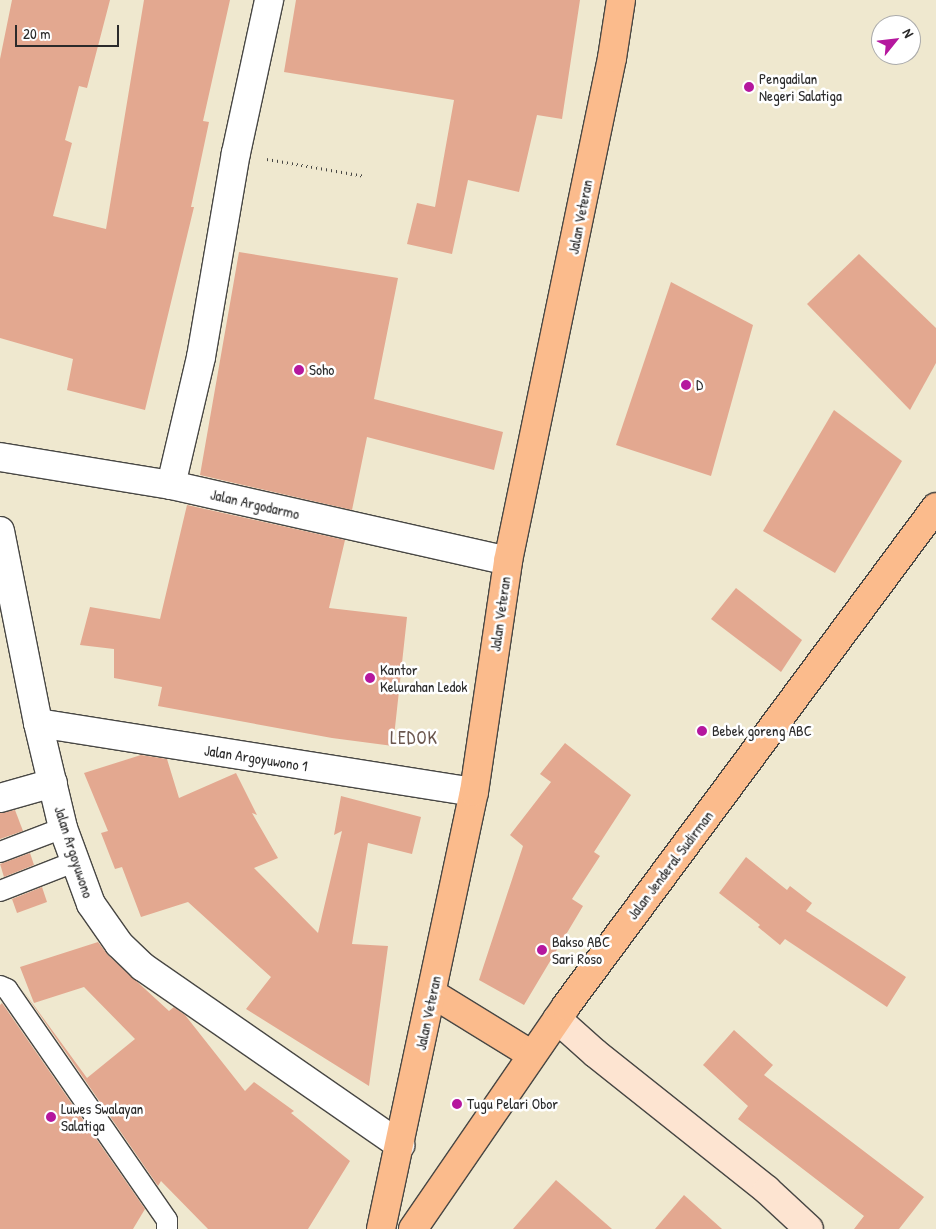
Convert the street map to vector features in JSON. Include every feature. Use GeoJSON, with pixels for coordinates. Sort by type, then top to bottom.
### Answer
{"type":"FeatureCollection","features":[{"type":"Feature","properties":{"kind":"main road","name":"Jalan Veteran"},"geometry":{"type":"LineString","coordinates":[[382,1229],[474,792],[508,561],[612,58],[621,0]]}},
{"type":"Feature","properties":{"kind":"main road","name":"Jalan Jenderal Sudirman"},"geometry":{"type":"LineString","coordinates":[[413,1229],[557,1019],[936,507]]}},
{"type":"Feature","properties":{"kind":"main road"},"geometry":{"type":"LineString","coordinates":[[432,994],[532,1055]]}},
{"type":"Feature","properties":{"kind":"street"},"geometry":{"type":"LineString","coordinates":[[171,485],[202,357],[236,153],[269,0]]}},
{"type":"Feature","properties":{"kind":"street","name":"Jalan Argodarmo"},"geometry":{"type":"LineString","coordinates":[[0,457],[171,485],[508,561]]}},
{"type":"Feature","properties":{"kind":"street","name":"Jalan Argoyuwono"},"geometry":{"type":"LineString","coordinates":[[1,537],[38,723],[63,828],[91,904],[119,944],[143,967],[400,1145]]}},
{"type":"Feature","properties":{"kind":"street","name":"Jalan Argoyuwono 1"},"geometry":{"type":"LineString","coordinates":[[38,723],[474,792]]}},
{"type":"Feature","properties":{"kind":"street"},"geometry":{"type":"LineString","coordinates":[[0,798],[53,783]]}},
{"type":"Feature","properties":{"kind":"street"},"geometry":{"type":"LineString","coordinates":[[557,1019],[595,1053],[767,1190],[810,1229]]}},
{"type":"Feature","properties":{"kind":"lane"},"geometry":{"type":"LineString","coordinates":[[0,852],[63,828]]}},
{"type":"Feature","properties":{"kind":"lane"},"geometry":{"type":"LineString","coordinates":[[0,891],[74,862]]}},
{"type":"Feature","properties":{"kind":"lane"},"geometry":{"type":"LineString","coordinates":[[0,970],[3,987],[169,1226]]}},
{"type":"Feature","properties":{"kind":"path"},"geometry":{"type":"LineString","coordinates":[[236,153],[364,176]]}},
{"type":"Feature","properties":{"kind":"building"},"geometry":{"type":"Polygon","coordinates":[[[12,0],[110,0],[87,88],[79,86],[65,140],[72,143],[53,216],[106,229],[144,0],[230,0],[203,121],[209,122],[191,207],[194,207],[145,410],[67,390],[73,359],[0,338],[0,59],[12,0]]]}},
{"type":"Feature","properties":{"kind":"building"},"geometry":{"type":"Polygon","coordinates":[[[296,0],[580,0],[562,119],[537,115],[519,192],[468,180],[452,254],[407,244],[417,203],[435,207],[454,100],[284,72],[296,0]]]}},
{"type":"Feature","properties":{"kind":"building","name":"Soho"},"geometry":{"type":"Polygon","coordinates":[[[239,252],[398,278],[374,399],[503,432],[494,470],[367,437],[352,510],[200,475],[239,252]]]}},
{"type":"Feature","properties":{"kind":"building"},"geometry":{"type":"Polygon","coordinates":[[[859,254],[936,328],[936,363],[910,410],[807,304],[859,254]]]}},
{"type":"Feature","properties":{"kind":"building","name":"D"},"geometry":{"type":"Polygon","coordinates":[[[671,282],[753,325],[711,476],[616,445],[671,282]]]}},
{"type":"Feature","properties":{"kind":"building"},"geometry":{"type":"Polygon","coordinates":[[[834,410],[902,461],[835,573],[763,531],[834,410]]]}},
{"type":"Feature","properties":{"kind":"building"},"geometry":{"type":"Polygon","coordinates":[[[187,505],[345,540],[329,608],[407,617],[393,746],[332,738],[158,706],[162,687],[114,678],[114,649],[80,645],[90,607],[160,619],[187,505]]]}},
{"type":"Feature","properties":{"kind":"building"},"geometry":{"type":"Polygon","coordinates":[[[736,588],[802,640],[781,672],[711,619],[736,588]]]}},
{"type":"Feature","properties":{"kind":"building"},"geometry":{"type":"Polygon","coordinates":[[[565,743],[631,795],[594,852],[600,856],[572,899],[583,906],[524,1005],[479,980],[523,846],[510,835],[551,782],[540,774],[565,743]]]}},
{"type":"Feature","properties":{"kind":"building"},"geometry":{"type":"Polygon","coordinates":[[[141,755],[167,759],[179,798],[236,773],[257,815],[252,813],[278,858],[254,868],[318,933],[342,831],[334,835],[341,796],[421,817],[412,854],[368,843],[352,944],[388,946],[369,1086],[246,1009],[271,977],[188,902],[141,917],[122,867],[115,869],[101,833],[108,831],[84,773],[141,755]]]}},
{"type":"Feature","properties":{"kind":"building"},"geometry":{"type":"Polygon","coordinates":[[[15,810],[23,831],[0,839],[0,813],[15,810]]]}},
{"type":"Feature","properties":{"kind":"building"},"geometry":{"type":"Polygon","coordinates":[[[30,853],[34,865],[4,877],[0,864],[30,853]]]}},
{"type":"Feature","properties":{"kind":"building"},"geometry":{"type":"Polygon","coordinates":[[[746,857],[787,890],[790,886],[812,903],[806,911],[906,977],[887,1007],[785,939],[780,945],[758,927],[760,925],[719,893],[746,857]]]}},
{"type":"Feature","properties":{"kind":"building"},"geometry":{"type":"Polygon","coordinates":[[[42,887],[47,902],[17,913],[12,899],[42,887]]]}},
{"type":"Feature","properties":{"kind":"building"},"geometry":{"type":"Polygon","coordinates":[[[98,942],[108,955],[169,1011],[174,1007],[185,1015],[245,1091],[254,1082],[294,1111],[291,1113],[350,1161],[308,1229],[208,1229],[161,1181],[158,1186],[22,989],[87,1078],[135,1039],[84,987],[34,1003],[20,967],[98,942]]]}},
{"type":"Feature","properties":{"kind":"building","name":"Luwes Swalayan Salatiga"},"geometry":{"type":"Polygon","coordinates":[[[2,1003],[145,1209],[133,1229],[0,1229],[0,1005],[2,1003]]]}},
{"type":"Feature","properties":{"kind":"building"},"geometry":{"type":"Polygon","coordinates":[[[734,1030],[773,1065],[764,1075],[924,1197],[899,1229],[854,1229],[864,1216],[738,1119],[748,1106],[703,1065],[734,1030]]]}},
{"type":"Feature","properties":{"kind":"building"},"geometry":{"type":"Polygon","coordinates":[[[556,1180],[612,1229],[513,1229],[556,1180]]]}},
{"type":"Feature","properties":{"kind":"building"},"geometry":{"type":"Polygon","coordinates":[[[684,1195],[722,1229],[655,1229],[684,1195]]]}},
{"type":"Feature","properties":{"kind":"place","name":"Pengadilan Negeri Salatiga"},"geometry":{"type":"Point","coordinates":[749,87]}},
{"type":"Feature","properties":{"kind":"place","name":"Soho"},"geometry":{"type":"Point","coordinates":[299,370]}},
{"type":"Feature","properties":{"kind":"place","name":"D"},"geometry":{"type":"Point","coordinates":[686,385]}},
{"type":"Feature","properties":{"kind":"place","name":"Kantor Kelurahan Ledok"},"geometry":{"type":"Point","coordinates":[370,678]}},
{"type":"Feature","properties":{"kind":"place","name":"Bebek goreng ABC"},"geometry":{"type":"Point","coordinates":[702,731]}},
{"type":"Feature","properties":{"kind":"place","name":"Bakso ABC Sari Roso"},"geometry":{"type":"Point","coordinates":[542,950]}},
{"type":"Feature","properties":{"kind":"place","name":"Tugu Pelari Obor"},"geometry":{"type":"Point","coordinates":[457,1104]}},
{"type":"Feature","properties":{"kind":"place","name":"Luwes Swalayan Salatiga"},"geometry":{"type":"Point","coordinates":[51,1117]}},
{"type":"Feature","properties":{"kind":"district","name":"LEDOK"},"geometry":{"type":"Point","coordinates":[414,738]}}]}
